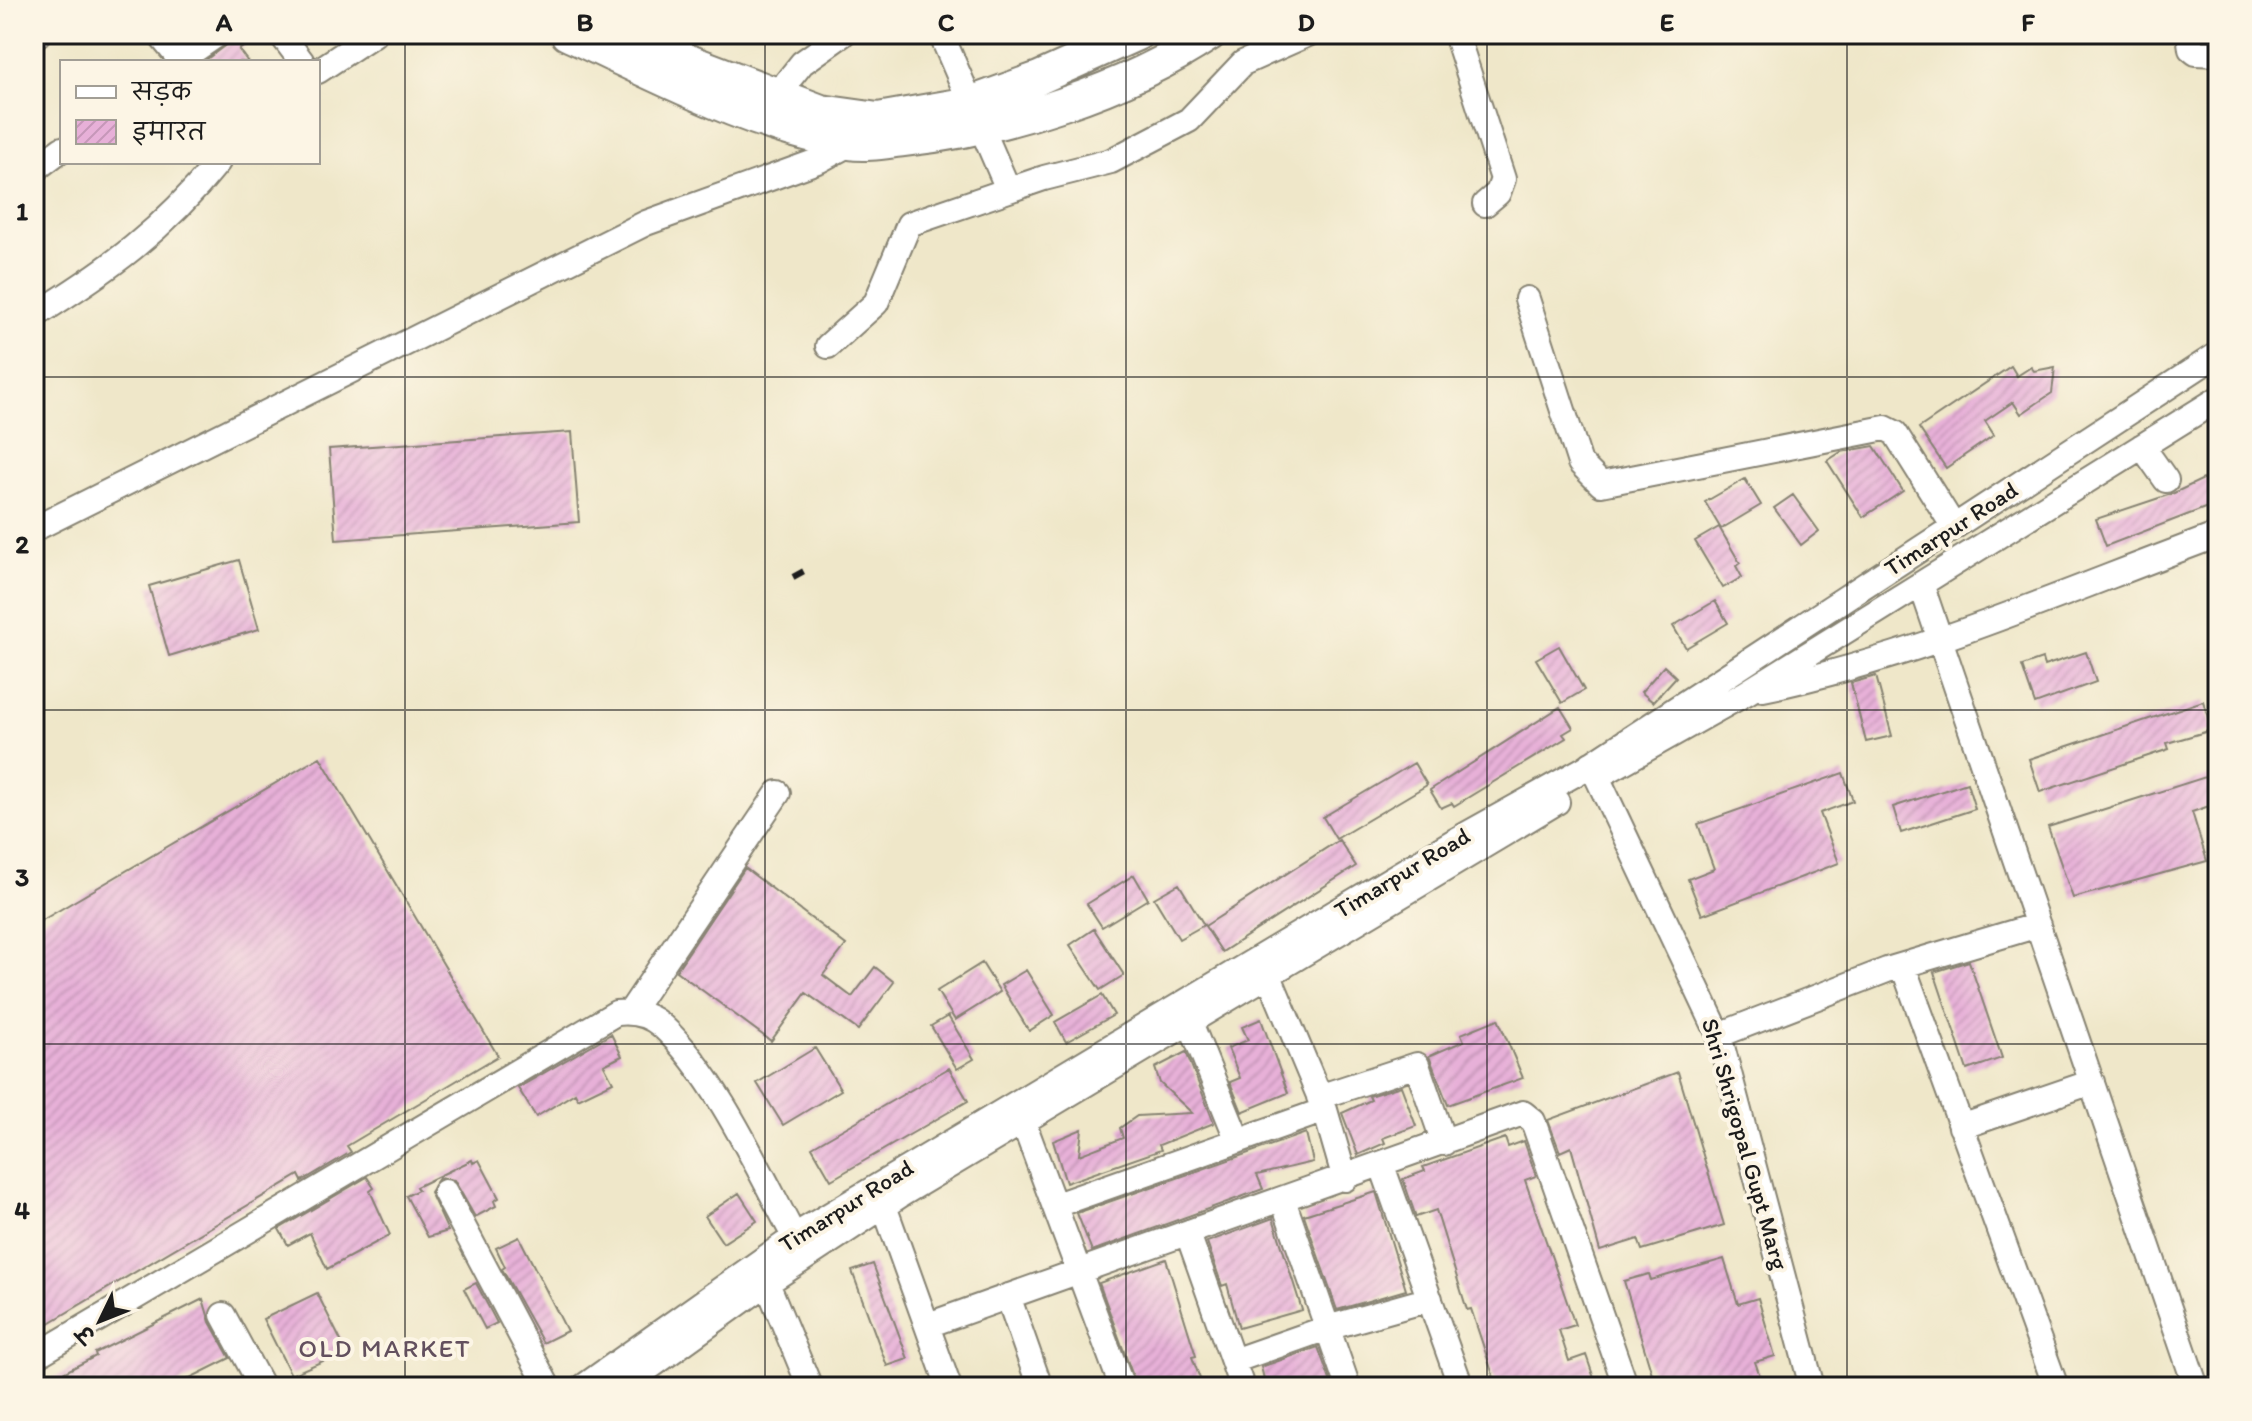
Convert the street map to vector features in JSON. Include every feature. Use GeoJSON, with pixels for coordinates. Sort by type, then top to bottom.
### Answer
{"type":"FeatureCollection","features":[{"type":"Feature","properties":{"kind":"main road"},"geometry":{"type":"LineString","coordinates":[[567,34],[767,107],[878,119],[975,116],[1050,107],[1158,65],[1210,34]]}},
{"type":"Feature","properties":{"kind":"main road"},"geometry":{"type":"LineString","coordinates":[[618,34],[767,107],[815,137],[852,144],[975,116],[1039,78],[1137,34]]}},
{"type":"Feature","properties":{"kind":"street"},"geometry":{"type":"LineString","coordinates":[[159,34],[179,60]]}},
{"type":"Feature","properties":{"kind":"street"},"geometry":{"type":"LineString","coordinates":[[181,60],[218,34]]}},
{"type":"Feature","properties":{"kind":"street"},"geometry":{"type":"LineString","coordinates":[[281,34],[300,60]]}},
{"type":"Feature","properties":{"kind":"street"},"geometry":{"type":"LineString","coordinates":[[767,107],[802,63],[843,34]]}},
{"type":"Feature","properties":{"kind":"street"},"geometry":{"type":"LineString","coordinates":[[941,34],[1008,189]]}},
{"type":"Feature","properties":{"kind":"street"},"geometry":{"type":"LineString","coordinates":[[828,346],[867,315],[876,303],[909,224],[1008,189],[1111,161],[1189,120],[1243,63],[1308,34]]}},
{"type":"Feature","properties":{"kind":"street"},"geometry":{"type":"LineString","coordinates":[[1456,34],[1503,179],[1498,193],[1485,204]]}},
{"type":"Feature","properties":{"kind":"street"},"geometry":{"type":"LineString","coordinates":[[2189,34],[2191,49],[2196,53],[2218,54]]}},
{"type":"Feature","properties":{"kind":"street"},"geometry":{"type":"LineString","coordinates":[[320,69],[360,38]]}},
{"type":"Feature","properties":{"kind":"street"},"geometry":{"type":"LineString","coordinates":[[34,529],[646,223],[820,160],[852,144],[878,119]]}},
{"type":"Feature","properties":{"kind":"street"},"geometry":{"type":"LineString","coordinates":[[34,170],[60,150]]}},
{"type":"Feature","properties":{"kind":"street"},"geometry":{"type":"LineString","coordinates":[[34,316],[123,257],[183,206],[216,164]]}},
{"type":"Feature","properties":{"kind":"street"},"geometry":{"type":"LineString","coordinates":[[1527,299],[1580,463],[1601,484],[1885,428],[1895,433],[1954,527]]}},
{"type":"Feature","properties":{"kind":"street","name":"Timarpur Road"},"geometry":{"type":"LineString","coordinates":[[1594,771],[1734,671],[2218,354]]}},
{"type":"Feature","properties":{"kind":"street","name":"Timarpur Road"},"geometry":{"type":"LineString","coordinates":[[583,1387],[881,1195],[1594,771],[1746,693],[2218,399]]}},
{"type":"Feature","properties":{"kind":"street"},"geometry":{"type":"LineString","coordinates":[[2142,446],[2166,480]]}},
{"type":"Feature","properties":{"kind":"street"},"geometry":{"type":"LineString","coordinates":[[1734,671],[1746,693],[1836,672],[1940,638],[2218,535]]}},
{"type":"Feature","properties":{"kind":"street"},"geometry":{"type":"LineString","coordinates":[[1921,584],[2196,1387]]}},
{"type":"Feature","properties":{"kind":"street","name":"Shri Shrigopal Gupt Marg"},"geometry":{"type":"LineString","coordinates":[[1594,771],[1719,1035],[1812,1387]]}},
{"type":"Feature","properties":{"kind":"street"},"geometry":{"type":"LineString","coordinates":[[631,1011],[778,793]]}},
{"type":"Feature","properties":{"kind":"street"},"geometry":{"type":"LineString","coordinates":[[1719,1035],[1903,966],[2038,925]]}},
{"type":"Feature","properties":{"kind":"street"},"geometry":{"type":"LineString","coordinates":[[1903,966],[2056,1387]]}},
{"type":"Feature","properties":{"kind":"street"},"geometry":{"type":"LineString","coordinates":[[1265,967],[1322,1103],[1345,1179]]}},
{"type":"Feature","properties":{"kind":"street"},"geometry":{"type":"LineString","coordinates":[[34,1357],[616,1013],[631,1011],[662,1025],[703,1076],[750,1153],[799,1247]]}},
{"type":"Feature","properties":{"kind":"street"},"geometry":{"type":"LineString","coordinates":[[1186,1013],[1238,1141]]}},
{"type":"Feature","properties":{"kind":"street"},"geometry":{"type":"LineString","coordinates":[[1056,1205],[1238,1141],[1417,1065],[1444,1143]]}},
{"type":"Feature","properties":{"kind":"street"},"geometry":{"type":"LineString","coordinates":[[1961,1127],[2092,1082]]}},
{"type":"Feature","properties":{"kind":"street"},"geometry":{"type":"LineString","coordinates":[[1020,1112],[1122,1387]]}},
{"type":"Feature","properties":{"kind":"street"},"geometry":{"type":"LineString","coordinates":[[928,1325],[1382,1166],[1523,1113],[1529,1115],[1626,1387]]}},
{"type":"Feature","properties":{"kind":"street"},"geometry":{"type":"LineString","coordinates":[[1382,1166],[1461,1387]]}},
{"type":"Feature","properties":{"kind":"street"},"geometry":{"type":"LineString","coordinates":[[445,1192],[548,1387]]}},
{"type":"Feature","properties":{"kind":"street"},"geometry":{"type":"LineString","coordinates":[[881,1195],[949,1387]]}},
{"type":"Feature","properties":{"kind":"street"},"geometry":{"type":"LineString","coordinates":[[1283,1200],[1348,1387]]}},
{"type":"Feature","properties":{"kind":"street"},"geometry":{"type":"LineString","coordinates":[[1188,1234],[1242,1387]]}},
{"type":"Feature","properties":{"kind":"street"},"geometry":{"type":"LineString","coordinates":[[763,1272],[810,1387]]}},
{"type":"Feature","properties":{"kind":"street","name":"Timarpur Road"},"geometry":{"type":"LineString","coordinates":[[622,1387],[763,1272]]}},
{"type":"Feature","properties":{"kind":"street"},"geometry":{"type":"LineString","coordinates":[[1008,1296],[1040,1387]]}},
{"type":"Feature","properties":{"kind":"street"},"geometry":{"type":"LineString","coordinates":[[1233,1361],[1327,1328],[1430,1299]]}},
{"type":"Feature","properties":{"kind":"street"},"geometry":{"type":"LineString","coordinates":[[223,1315],[262,1387]]}},
{"type":"Feature","properties":{"kind":"building"},"geometry":{"type":"Polygon","coordinates":[[[233,34],[259,34],[239,50],[246,60],[208,60],[207,59],[231,41],[233,34]]]}},
{"type":"Feature","properties":{"kind":"building"},"geometry":{"type":"Polygon","coordinates":[[[2011,366],[2017,376],[2031,367],[2034,371],[2055,367],[2052,393],[2021,414],[2013,402],[1985,421],[1994,435],[1946,468],[1919,428],[2011,366]]]}},
{"type":"Feature","properties":{"kind":"building"},"geometry":{"type":"Polygon","coordinates":[[[572,432],[579,522],[336,540],[329,449],[572,432]]]}},
{"type":"Feature","properties":{"kind":"building"},"geometry":{"type":"Polygon","coordinates":[[[1874,446],[1903,491],[1863,517],[1827,461],[1841,452],[1874,446]]]}},
{"type":"Feature","properties":{"kind":"building"},"geometry":{"type":"Polygon","coordinates":[[[2218,472],[2218,503],[2106,546],[2096,519],[2174,493],[2218,472]]]}},
{"type":"Feature","properties":{"kind":"building"},"geometry":{"type":"Polygon","coordinates":[[[1745,479],[1761,505],[1721,529],[1705,502],[1745,479]]]}},
{"type":"Feature","properties":{"kind":"building"},"geometry":{"type":"Polygon","coordinates":[[[1793,495],[1819,531],[1801,545],[1774,508],[1793,495]]]}},
{"type":"Feature","properties":{"kind":"building"},"geometry":{"type":"Polygon","coordinates":[[[1719,527],[1740,563],[1736,566],[1742,577],[1723,588],[1695,541],[1719,527]]]}},
{"type":"Feature","properties":{"kind":"building"},"geometry":{"type":"Polygon","coordinates":[[[239,560],[259,629],[169,656],[149,586],[239,560]]]}},
{"type":"Feature","properties":{"kind":"building"},"geometry":{"type":"Polygon","coordinates":[[[1715,601],[1728,623],[1686,648],[1673,626],[1715,601]]]}},
{"type":"Feature","properties":{"kind":"building"},"geometry":{"type":"Polygon","coordinates":[[[1559,646],[1584,690],[1562,703],[1536,659],[1559,646]]]}},
{"type":"Feature","properties":{"kind":"building"},"geometry":{"type":"Polygon","coordinates":[[[2086,652],[2096,682],[2035,704],[2022,666],[2042,659],[2044,666],[2086,652]]]}},
{"type":"Feature","properties":{"kind":"building"},"geometry":{"type":"Polygon","coordinates":[[[1664,666],[1676,677],[1653,702],[1641,692],[1664,666]]]}},
{"type":"Feature","properties":{"kind":"building"},"geometry":{"type":"Polygon","coordinates":[[[1876,676],[1892,736],[1866,742],[1851,683],[1876,676]]]}},
{"type":"Feature","properties":{"kind":"building"},"geometry":{"type":"Polygon","coordinates":[[[2203,701],[2212,730],[2167,743],[2169,749],[2040,792],[2029,759],[2203,701]]]}},
{"type":"Feature","properties":{"kind":"building"},"geometry":{"type":"Polygon","coordinates":[[[1560,707],[1573,728],[1563,734],[1566,738],[1454,806],[1452,803],[1441,808],[1430,790],[1560,707]]]}},
{"type":"Feature","properties":{"kind":"building"},"geometry":{"type":"Polygon","coordinates":[[[320,757],[498,1056],[347,1146],[351,1152],[302,1181],[299,1175],[34,1332],[34,925],[320,757]]]}},
{"type":"Feature","properties":{"kind":"building"},"geometry":{"type":"Polygon","coordinates":[[[1414,763],[1427,785],[1336,839],[1323,817],[1414,763]]]}},
{"type":"Feature","properties":{"kind":"building"},"geometry":{"type":"Polygon","coordinates":[[[1843,773],[1853,801],[1820,813],[1839,863],[1702,915],[1688,879],[1714,869],[1698,824],[1843,773]]]}},
{"type":"Feature","properties":{"kind":"building"},"geometry":{"type":"Polygon","coordinates":[[[2218,773],[2218,803],[2192,812],[2207,861],[2073,898],[2048,827],[2218,773]]]}},
{"type":"Feature","properties":{"kind":"building"},"geometry":{"type":"Polygon","coordinates":[[[1967,783],[1975,809],[1901,833],[1893,807],[1967,783]]]}},
{"type":"Feature","properties":{"kind":"building"},"geometry":{"type":"Polygon","coordinates":[[[1339,840],[1356,866],[1222,952],[1205,926],[1339,840]]]}},
{"type":"Feature","properties":{"kind":"building"},"geometry":{"type":"Polygon","coordinates":[[[745,868],[846,945],[823,975],[852,997],[875,967],[894,982],[858,1030],[806,993],[771,1041],[676,971],[745,868]]]}},
{"type":"Feature","properties":{"kind":"building"},"geometry":{"type":"Polygon","coordinates":[[[1134,875],[1148,899],[1102,927],[1087,904],[1134,875]]]}},
{"type":"Feature","properties":{"kind":"building"},"geometry":{"type":"Polygon","coordinates":[[[1179,884],[1204,925],[1179,939],[1154,898],[1179,884]]]}},
{"type":"Feature","properties":{"kind":"building"},"geometry":{"type":"Polygon","coordinates":[[[1094,929],[1124,975],[1100,990],[1070,945],[1094,929]]]}},
{"type":"Feature","properties":{"kind":"building"},"geometry":{"type":"Polygon","coordinates":[[[1969,961],[2002,1058],[1967,1070],[1934,972],[1969,961]]]}},
{"type":"Feature","properties":{"kind":"building"},"geometry":{"type":"Polygon","coordinates":[[[982,963],[1000,992],[955,1020],[937,991],[982,963]]]}},
{"type":"Feature","properties":{"kind":"building"},"geometry":{"type":"Polygon","coordinates":[[[1026,970],[1054,1015],[1029,1031],[1001,985],[1026,970]]]}},
{"type":"Feature","properties":{"kind":"building"},"geometry":{"type":"Polygon","coordinates":[[[1102,995],[1114,1015],[1066,1042],[1055,1022],[1102,995]]]}},
{"type":"Feature","properties":{"kind":"building"},"geometry":{"type":"Polygon","coordinates":[[[948,1016],[974,1059],[957,1069],[931,1026],[948,1016]]]}},
{"type":"Feature","properties":{"kind":"building"},"geometry":{"type":"Polygon","coordinates":[[[1261,1019],[1288,1093],[1242,1112],[1230,1082],[1240,1078],[1228,1048],[1248,1040],[1242,1027],[1261,1019]]]}},
{"type":"Feature","properties":{"kind":"building"},"geometry":{"type":"Polygon","coordinates":[[[1498,1019],[1523,1078],[1448,1105],[1429,1056],[1464,1041],[1461,1034],[1498,1019]]]}},
{"type":"Feature","properties":{"kind":"building"},"geometry":{"type":"Polygon","coordinates":[[[611,1034],[622,1056],[604,1065],[613,1082],[578,1099],[575,1093],[536,1117],[518,1088],[611,1034]]]}},
{"type":"Feature","properties":{"kind":"building"},"geometry":{"type":"Polygon","coordinates":[[[815,1048],[841,1090],[783,1125],[757,1083],[815,1048]]]}},
{"type":"Feature","properties":{"kind":"building"},"geometry":{"type":"Polygon","coordinates":[[[1186,1052],[1214,1123],[1159,1145],[1161,1150],[1066,1183],[1053,1141],[1082,1129],[1079,1155],[1123,1138],[1120,1128],[1137,1116],[1192,1113],[1160,1083],[1155,1068],[1186,1052]]]}},
{"type":"Feature","properties":{"kind":"building"},"geometry":{"type":"Polygon","coordinates":[[[949,1068],[968,1101],[831,1180],[812,1147],[949,1068]]]}},
{"type":"Feature","properties":{"kind":"building"},"geometry":{"type":"Polygon","coordinates":[[[1678,1072],[1724,1225],[1642,1250],[1638,1239],[1600,1251],[1571,1147],[1560,1152],[1548,1120],[1678,1072]]]}},
{"type":"Feature","properties":{"kind":"building"},"geometry":{"type":"Polygon","coordinates":[[[1401,1086],[1416,1126],[1383,1138],[1385,1143],[1358,1155],[1342,1113],[1371,1100],[1369,1096],[1401,1086]]]}},
{"type":"Feature","properties":{"kind":"building"},"geometry":{"type":"Polygon","coordinates":[[[1306,1133],[1313,1162],[1257,1175],[1263,1189],[1092,1251],[1077,1213],[1306,1133]]]}},
{"type":"Feature","properties":{"kind":"building"},"geometry":{"type":"Polygon","coordinates":[[[1505,1138],[1508,1147],[1524,1141],[1536,1176],[1525,1180],[1575,1325],[1559,1330],[1569,1361],[1586,1355],[1597,1387],[1497,1387],[1471,1309],[1467,1310],[1436,1210],[1416,1217],[1403,1179],[1425,1171],[1423,1167],[1505,1138]]]}},
{"type":"Feature","properties":{"kind":"building"},"geometry":{"type":"Polygon","coordinates":[[[472,1160],[473,1163],[479,1160],[499,1198],[494,1201],[496,1206],[475,1217],[454,1180],[439,1178],[430,1192],[448,1231],[428,1237],[406,1196],[418,1190],[416,1187],[472,1160]]]}},
{"type":"Feature","properties":{"kind":"building"},"geometry":{"type":"Polygon","coordinates":[[[367,1177],[374,1188],[370,1191],[390,1235],[327,1269],[310,1233],[288,1245],[279,1229],[367,1177]]]}},
{"type":"Feature","properties":{"kind":"building"},"geometry":{"type":"Polygon","coordinates":[[[1376,1192],[1406,1290],[1337,1310],[1304,1215],[1376,1192]]]}},
{"type":"Feature","properties":{"kind":"building"},"geometry":{"type":"Polygon","coordinates":[[[739,1193],[757,1221],[723,1243],[705,1216],[739,1193]]]}},
{"type":"Feature","properties":{"kind":"building"},"geometry":{"type":"Polygon","coordinates":[[[1273,1218],[1302,1310],[1239,1328],[1227,1284],[1222,1286],[1207,1242],[1273,1218]]]}},
{"type":"Feature","properties":{"kind":"building"},"geometry":{"type":"Polygon","coordinates":[[[519,1237],[567,1331],[543,1343],[502,1269],[505,1267],[496,1248],[519,1237]]]}},
{"type":"Feature","properties":{"kind":"building"},"geometry":{"type":"Polygon","coordinates":[[[1166,1259],[1203,1387],[1137,1387],[1099,1283],[1166,1259]]]}},
{"type":"Feature","properties":{"kind":"building"},"geometry":{"type":"Polygon","coordinates":[[[1724,1259],[1738,1304],[1758,1298],[1775,1356],[1755,1362],[1764,1387],[1656,1387],[1624,1281],[1649,1274],[1651,1280],[1724,1259]]]}},
{"type":"Feature","properties":{"kind":"building"},"geometry":{"type":"Polygon","coordinates":[[[873,1264],[908,1359],[887,1366],[852,1271],[873,1264]]]}},
{"type":"Feature","properties":{"kind":"building"},"geometry":{"type":"Polygon","coordinates":[[[476,1283],[497,1323],[485,1329],[464,1289],[476,1283]]]}},
{"type":"Feature","properties":{"kind":"building"},"geometry":{"type":"Polygon","coordinates":[[[317,1293],[346,1351],[291,1375],[263,1319],[317,1293]]]}},
{"type":"Feature","properties":{"kind":"building"},"geometry":{"type":"Polygon","coordinates":[[[203,1299],[210,1322],[230,1358],[172,1387],[36,1387],[96,1356],[95,1353],[203,1299]]]}},
{"type":"Feature","properties":{"kind":"building"},"geometry":{"type":"Polygon","coordinates":[[[1318,1347],[1331,1383],[1266,1387],[1261,1367],[1318,1347]]]}},
{"type":"Feature","properties":{"kind":"railway"},"geometry":{"type":"LineString","coordinates":[[793,577],[804,571]]}},
{"type":"Feature","properties":{"kind":"district","name":"OLD MARKET"},"geometry":{"type":"Point","coordinates":[385,1348]}}]}
